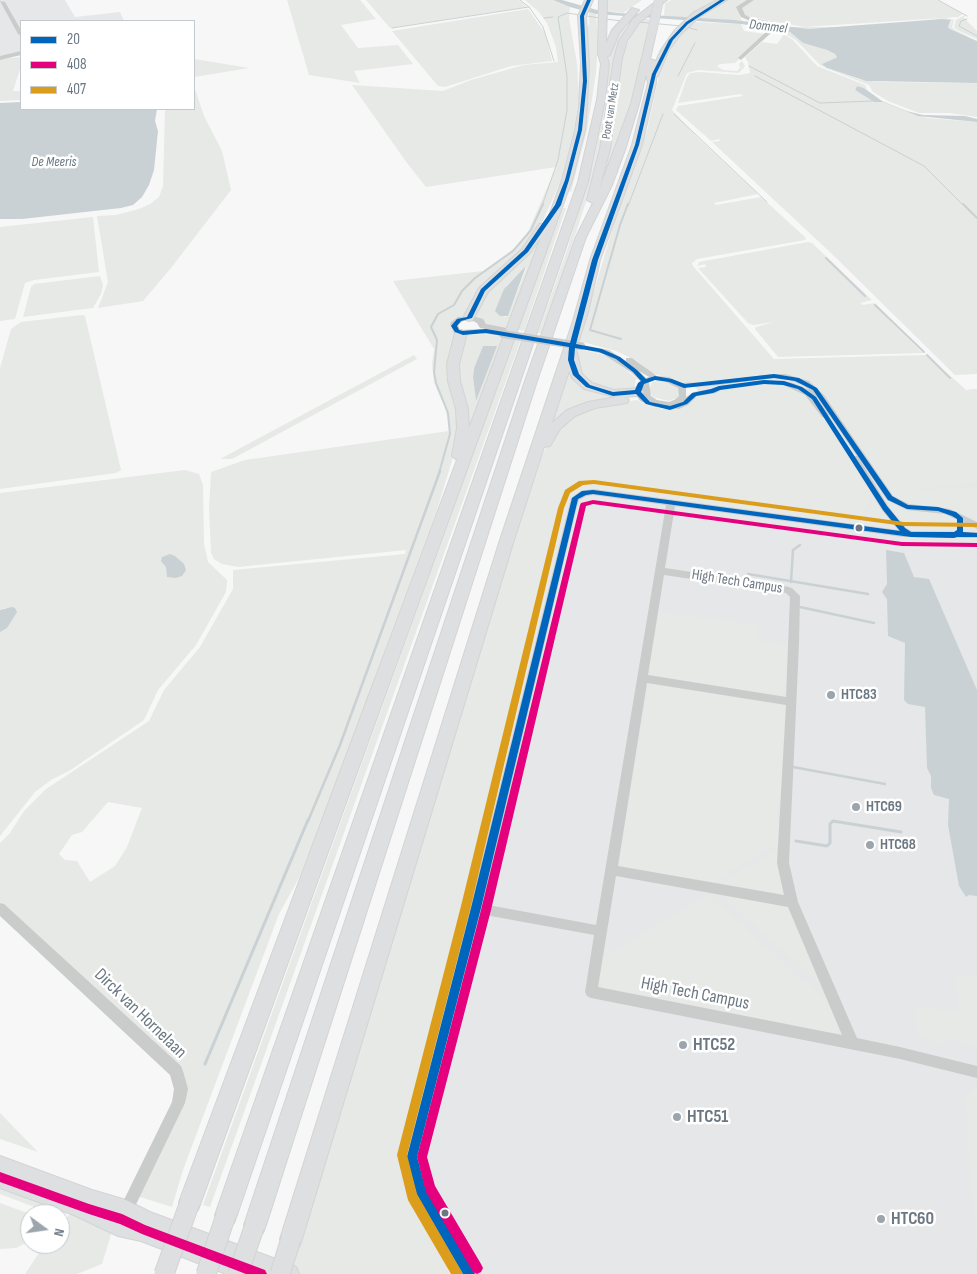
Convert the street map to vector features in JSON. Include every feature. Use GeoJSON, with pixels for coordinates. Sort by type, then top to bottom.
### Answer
{"type":"FeatureCollection","features":[{"type":"Feature","properties":{"kind":"highway","name":"Poot van Metz"},"geometry":{"type":"LineString","coordinates":[[585,92],[585,50],[582,16],[589,0]]}},
{"type":"Feature","properties":{"kind":"highway"},"geometry":{"type":"LineString","coordinates":[[206,1274],[580,191],[598,120],[605,64],[602,54],[603,0]]}},
{"type":"Feature","properties":{"kind":"highway"},"geometry":{"type":"LineString","coordinates":[[644,393],[619,394],[601,391],[584,384],[576,375],[571,360],[571,352],[595,260],[637,144],[652,82],[665,50],[677,33],[696,16],[723,0]]}},
{"type":"Feature","properties":{"kind":"highway","name":"Poot van Metz"},"geometry":{"type":"LineString","coordinates":[[605,64],[609,43],[619,26],[654,2]]}},
{"type":"Feature","properties":{"kind":"highway","name":"Poot van Metz"},"geometry":{"type":"LineString","coordinates":[[581,237],[605,149],[620,51],[631,27],[654,2]]}},
{"type":"Feature","properties":{"kind":"highway"},"geometry":{"type":"LineString","coordinates":[[238,1274],[420,715],[581,237],[607,185],[620,150],[635,104],[652,32],[654,2]]}},
{"type":"Feature","properties":{"kind":"highway"},"geometry":{"type":"LineString","coordinates":[[164,1274],[567,180],[580,130],[585,92],[581,83],[573,29]]}},
{"type":"Feature","properties":{"kind":"highway"},"geometry":{"type":"LineString","coordinates":[[652,32],[654,40],[650,71],[652,82]]}},
{"type":"Feature","properties":{"kind":"highway"},"geometry":{"type":"LineString","coordinates":[[469,318],[483,290],[526,250],[558,205]]}},
{"type":"Feature","properties":{"kind":"highway"},"geometry":{"type":"LineString","coordinates":[[280,1274],[506,543],[582,312]]}},
{"type":"Feature","properties":{"kind":"highway"},"geometry":{"type":"LineString","coordinates":[[448,505],[463,428],[462,409],[454,381],[453,364],[462,336],[461,333]]}},
{"type":"Feature","properties":{"kind":"highway"},"geometry":{"type":"LineString","coordinates":[[528,480],[532,476],[548,437],[565,418],[578,410],[644,393]]}},
{"type":"Feature","properties":{"kind":"main road"},"geometry":{"type":"LineString","coordinates":[[0,1166],[92,1200],[141,1231],[252,1274]]}},
{"type":"Feature","properties":{"kind":"main road"},"geometry":{"type":"LineString","coordinates":[[0,1178],[78,1207],[122,1218],[151,1222],[290,1274]]}},
{"type":"Feature","properties":{"kind":"street"},"geometry":{"type":"LineString","coordinates":[[10,0],[1,2],[20,32]]}},
{"type":"Feature","properties":{"kind":"street"},"geometry":{"type":"LineString","coordinates":[[741,58],[769,32],[783,27],[743,16],[739,7],[751,0]]}},
{"type":"Feature","properties":{"kind":"street"},"geometry":{"type":"LineString","coordinates":[[0,58],[20,53]]}},
{"type":"Feature","properties":{"kind":"street"},"geometry":{"type":"LineString","coordinates":[[481,329],[477,320],[469,318],[461,319],[454,324],[455,329],[461,333],[472,334],[481,329],[602,348],[624,356],[655,378],[670,380],[685,392],[694,394],[713,391],[719,388],[764,382],[793,385],[808,392],[814,398],[885,508],[903,530],[911,535]]}},
{"type":"Feature","properties":{"kind":"street"},"geometry":{"type":"LineString","coordinates":[[582,345],[618,358],[654,405],[670,408],[684,403],[685,392]]}},
{"type":"Feature","properties":{"kind":"street"},"geometry":{"type":"LineString","coordinates":[[685,392],[710,384],[774,376],[785,376],[806,383],[822,396],[890,498],[906,507],[946,511],[977,526]]}},
{"type":"Feature","properties":{"kind":"street"},"geometry":{"type":"LineString","coordinates":[[644,393],[655,378]]}},
{"type":"Feature","properties":{"kind":"street"},"geometry":{"type":"LineString","coordinates":[[469,1274],[421,1192],[412,1157],[476,908],[575,498],[584,493],[593,492],[911,535],[977,535]]}},
{"type":"Feature","properties":{"kind":"street","name":"High Tech Campus"},"geometry":{"type":"LineString","coordinates":[[672,503],[612,870],[590,992],[852,1043],[977,1072]]}},
{"type":"Feature","properties":{"kind":"street"},"geometry":{"type":"LineString","coordinates":[[874,530],[885,527],[888,523],[885,508]]}},
{"type":"Feature","properties":{"kind":"street"},"geometry":{"type":"LineString","coordinates":[[954,536],[961,527],[960,518]]}},
{"type":"Feature","properties":{"kind":"street","name":"High Tech Campus"},"geometry":{"type":"LineString","coordinates":[[660,571],[785,589],[792,593],[796,599],[782,863],[792,902],[852,1043]]}},
{"type":"Feature","properties":{"kind":"street"},"geometry":{"type":"LineString","coordinates":[[643,678],[791,702]]}},
{"type":"Feature","properties":{"kind":"street"},"geometry":{"type":"LineString","coordinates":[[612,870],[792,902]]}},
{"type":"Feature","properties":{"kind":"street","name":"Dirck van Hornelaan"},"geometry":{"type":"LineString","coordinates":[[0,908],[176,1071],[181,1089],[178,1103],[122,1218]]}},
{"type":"Feature","properties":{"kind":"street"},"geometry":{"type":"LineString","coordinates":[[476,908],[601,932]]}},
{"type":"Feature","properties":{"kind":"street"},"geometry":{"type":"LineString","coordinates":[[457,1256],[458,1274]]}},
{"type":"Feature","properties":{"kind":"shaded area"},"geometry":{"type":"Polygon","coordinates":[[[0,0],[65,0],[75,17],[120,12],[124,20],[20,20],[20,55],[0,57],[0,0]]]}},
{"type":"Feature","properties":{"kind":"shaded area"},"geometry":{"type":"Polygon","coordinates":[[[287,0],[360,0],[376,19],[341,25],[358,48],[398,45],[413,64],[354,71],[360,83],[309,75],[287,0]]]}},
{"type":"Feature","properties":{"kind":"shaded area"},"geometry":{"type":"Polygon","coordinates":[[[366,0],[519,0],[527,7],[390,28],[366,0]]]}},
{"type":"Feature","properties":{"kind":"shaded area"},"geometry":{"type":"Polygon","coordinates":[[[525,0],[553,0],[570,7],[569,18],[577,63],[579,98],[574,129],[561,180],[538,232],[468,315],[460,317],[451,323],[451,327],[457,334],[460,410],[458,441],[436,513],[378,668],[360,723],[300,876],[279,914],[183,1170],[172,1207],[137,1196],[185,1089],[0,902],[0,843],[10,833],[24,811],[46,789],[149,721],[164,690],[200,647],[233,589],[233,570],[405,554],[406,550],[238,567],[222,564],[214,559],[211,553],[209,508],[211,472],[245,460],[449,431],[446,410],[434,383],[432,364],[434,349],[393,281],[483,271],[516,247],[528,232],[556,167],[426,187],[352,85],[443,91],[471,80],[524,65],[558,62],[556,47],[547,23],[539,12],[525,0]],[[108,802],[82,832],[72,835],[59,854],[65,860],[77,861],[90,882],[115,866],[127,847],[142,808],[108,802]]]}},
{"type":"Feature","properties":{"kind":"shaded area"},"geometry":{"type":"Polygon","coordinates":[[[605,0],[642,0],[623,13],[606,11],[605,0]]]}},
{"type":"Feature","properties":{"kind":"shaded area"},"geometry":{"type":"Polygon","coordinates":[[[671,0],[716,0],[688,18],[664,17],[665,4],[671,0]]]}},
{"type":"Feature","properties":{"kind":"shaded area"},"geometry":{"type":"Polygon","coordinates":[[[727,0],[748,0],[737,7],[742,21],[697,18],[727,0]]]}},
{"type":"Feature","properties":{"kind":"shaded area"},"geometry":{"type":"Polygon","coordinates":[[[754,0],[937,0],[963,14],[958,17],[804,27],[757,18],[752,19],[744,16],[740,7],[754,0]]]}},
{"type":"Feature","properties":{"kind":"shaded area"},"geometry":{"type":"Polygon","coordinates":[[[528,9],[545,33],[552,61],[511,66],[445,87],[438,86],[392,31],[528,9]]]}},
{"type":"Feature","properties":{"kind":"shaded area"},"geometry":{"type":"Polygon","coordinates":[[[589,12],[596,14],[598,40],[596,73],[587,130],[571,192],[569,191],[577,162],[589,12]]]}},
{"type":"Feature","properties":{"kind":"shaded area"},"geometry":{"type":"Polygon","coordinates":[[[965,15],[964,18],[977,31],[977,39],[954,27],[956,20],[965,15]]]}},
{"type":"Feature","properties":{"kind":"shaded area"},"geometry":{"type":"Polygon","coordinates":[[[946,18],[954,20],[952,27],[955,30],[977,41],[950,29],[948,27],[952,21],[933,19],[946,18]]]}},
{"type":"Feature","properties":{"kind":"shaded area"},"geometry":{"type":"Polygon","coordinates":[[[644,19],[650,19],[649,32],[631,103],[600,190],[610,149],[624,51],[635,28],[644,19]]]}},
{"type":"Feature","properties":{"kind":"shaded area"},"geometry":{"type":"Polygon","coordinates":[[[911,21],[824,29],[785,27],[839,27],[911,21]]]}},
{"type":"Feature","properties":{"kind":"shaded area"},"geometry":{"type":"Polygon","coordinates":[[[692,22],[741,24],[744,31],[765,34],[735,63],[717,66],[723,70],[737,71],[742,61],[745,66],[739,73],[698,70],[687,73],[672,110],[696,136],[758,194],[714,203],[716,205],[761,197],[806,238],[805,240],[697,259],[692,263],[693,266],[774,359],[926,355],[965,390],[977,389],[977,482],[902,491],[977,487],[977,524],[949,509],[916,507],[892,498],[823,395],[809,382],[795,376],[775,374],[687,384],[652,373],[637,361],[616,351],[579,341],[616,217],[647,131],[659,76],[674,42],[692,22]]]}},
{"type":"Feature","properties":{"kind":"shaded area"},"geometry":{"type":"Polygon","coordinates":[[[626,27],[616,51],[604,132],[592,183],[543,334],[538,333],[567,250],[593,164],[605,100],[609,50],[612,41],[626,27]]]}},
{"type":"Feature","properties":{"kind":"shaded area"},"geometry":{"type":"Polygon","coordinates":[[[783,30],[790,32],[803,43],[835,54],[837,57],[827,68],[861,80],[880,82],[977,83],[977,117],[950,113],[919,113],[888,101],[873,92],[869,85],[826,68],[820,65],[796,40],[782,32],[783,30]]]}},
{"type":"Feature","properties":{"kind":"shaded area"},"geometry":{"type":"Polygon","coordinates":[[[784,34],[793,40],[817,66],[865,85],[867,89],[857,86],[855,90],[874,102],[883,102],[927,118],[977,122],[977,374],[955,375],[832,254],[712,142],[720,141],[719,139],[711,141],[676,110],[678,106],[743,96],[741,94],[678,103],[690,73],[739,75],[750,73],[745,57],[762,42],[777,44],[784,34]]]}},
{"type":"Feature","properties":{"kind":"shaded area"},"geometry":{"type":"Polygon","coordinates":[[[20,57],[20,69],[13,91],[20,91],[20,100],[0,101],[0,59],[20,57]]]}},
{"type":"Feature","properties":{"kind":"shaded area"},"geometry":{"type":"Polygon","coordinates":[[[195,59],[237,66],[249,68],[195,77],[195,59]]]}},
{"type":"Feature","properties":{"kind":"shaded area"},"geometry":{"type":"Polygon","coordinates":[[[195,89],[204,116],[222,151],[231,190],[143,301],[98,308],[108,282],[97,216],[116,215],[150,204],[159,197],[163,186],[165,110],[195,110],[195,89]]]}},
{"type":"Feature","properties":{"kind":"shaded area"},"geometry":{"type":"Polygon","coordinates":[[[563,208],[566,208],[524,331],[516,329],[548,240],[551,240],[563,208]]]}},
{"type":"Feature","properties":{"kind":"shaded area"},"geometry":{"type":"Polygon","coordinates":[[[93,217],[99,272],[34,280],[25,283],[15,319],[0,321],[0,227],[93,217]]]}},
{"type":"Feature","properties":{"kind":"shaded area"},"geometry":{"type":"Polygon","coordinates":[[[546,228],[509,328],[490,326],[473,317],[480,299],[546,228]],[[527,266],[506,286],[504,317],[508,316],[527,266]]]}},
{"type":"Feature","properties":{"kind":"shaded area"},"geometry":{"type":"Polygon","coordinates":[[[808,242],[812,243],[872,300],[860,303],[863,305],[875,303],[893,321],[891,322],[923,353],[778,357],[755,329],[756,327],[774,322],[753,325],[748,323],[698,268],[706,267],[705,264],[697,266],[699,262],[808,242]]]}},
{"type":"Feature","properties":{"kind":"shaded area"},"geometry":{"type":"Polygon","coordinates":[[[100,276],[103,285],[101,294],[93,308],[23,317],[31,287],[34,284],[100,276]]]}},
{"type":"Feature","properties":{"kind":"shaded area"},"geometry":{"type":"Polygon","coordinates":[[[85,316],[121,470],[116,473],[0,489],[0,368],[11,329],[21,322],[85,316]]]}},
{"type":"Feature","properties":{"kind":"shaded area"},"geometry":{"type":"Polygon","coordinates":[[[485,334],[506,337],[464,442],[457,380],[459,351],[465,335],[485,334]],[[483,346],[474,368],[473,377],[476,400],[483,346]]]}},
{"type":"Feature","properties":{"kind":"shaded area"},"geometry":{"type":"Polygon","coordinates":[[[512,338],[521,339],[210,1207],[203,1205],[453,510],[450,509],[512,338]]]}},
{"type":"Feature","properties":{"kind":"shaded area"},"geometry":{"type":"Polygon","coordinates":[[[578,349],[609,356],[636,378],[635,387],[630,390],[613,392],[586,382],[575,361],[578,349]]]}},
{"type":"Feature","properties":{"kind":"shaded area"},"geometry":{"type":"Polygon","coordinates":[[[568,352],[577,380],[627,398],[601,401],[544,430],[568,352]]]}},
{"type":"Feature","properties":{"kind":"shaded area"},"geometry":{"type":"Polygon","coordinates":[[[414,355],[417,359],[232,459],[220,459],[414,355]]]}},
{"type":"Feature","properties":{"kind":"shaded area"},"geometry":{"type":"Polygon","coordinates":[[[938,365],[966,390],[977,389],[977,1274],[467,1274],[341,1235],[566,437],[710,412],[686,370],[938,365]]]}},
{"type":"Feature","properties":{"kind":"shaded area"},"geometry":{"type":"Polygon","coordinates":[[[665,381],[677,387],[680,394],[669,401],[653,397],[649,391],[652,382],[665,381]]]}},
{"type":"Feature","properties":{"kind":"shaded area"},"geometry":{"type":"Polygon","coordinates":[[[770,384],[787,386],[807,394],[872,494],[864,514],[864,527],[591,490],[578,491],[570,496],[400,1166],[399,1178],[402,1191],[445,1262],[450,1274],[297,1274],[290,1272],[489,609],[542,456],[553,432],[579,411],[636,400],[653,407],[664,409],[677,408],[699,395],[770,384]]]}},
{"type":"Feature","properties":{"kind":"shaded area"},"geometry":{"type":"Polygon","coordinates":[[[185,470],[199,474],[203,485],[204,544],[208,562],[227,580],[226,592],[196,645],[158,690],[144,720],[35,792],[0,836],[0,632],[6,608],[0,610],[0,493],[185,470]]]}},
{"type":"Feature","properties":{"kind":"shaded area"},"geometry":{"type":"Polygon","coordinates":[[[881,495],[885,495],[894,504],[907,509],[943,513],[955,518],[958,522],[957,529],[954,532],[910,532],[900,523],[881,495]]]}},
{"type":"Feature","properties":{"kind":"shaded area"},"geometry":{"type":"Polygon","coordinates":[[[874,497],[886,516],[886,521],[878,527],[867,527],[867,514],[874,497]]]}},
{"type":"Feature","properties":{"kind":"shaded area"},"geometry":{"type":"Polygon","coordinates":[[[659,612],[757,625],[757,641],[788,646],[784,693],[781,696],[658,677],[648,669],[659,612]]]}},
{"type":"Feature","properties":{"kind":"shaded area"},"geometry":{"type":"Polygon","coordinates":[[[651,684],[780,704],[786,707],[782,798],[778,798],[777,823],[780,824],[779,843],[735,868],[714,884],[625,868],[620,864],[619,859],[647,693],[651,684]]]}},
{"type":"Feature","properties":{"kind":"shaded area"},"geometry":{"type":"Polygon","coordinates":[[[779,848],[785,892],[782,895],[777,896],[719,885],[779,848]]]}},
{"type":"Feature","properties":{"kind":"shaded area"},"geometry":{"type":"Polygon","coordinates":[[[708,894],[798,976],[832,1004],[840,1026],[838,1033],[835,1035],[605,990],[598,982],[601,959],[708,894]]]}},
{"type":"Feature","properties":{"kind":"shaded area"},"geometry":{"type":"Polygon","coordinates":[[[720,894],[781,904],[787,913],[796,915],[824,986],[821,985],[720,894]]]}},
{"type":"Feature","properties":{"kind":"shaded area"},"geometry":{"type":"Polygon","coordinates":[[[956,974],[977,976],[977,1046],[948,1039],[942,1044],[917,1036],[916,1006],[958,1012],[956,974]]]}},
{"type":"Feature","properties":{"kind":"shaded area"},"geometry":{"type":"Polygon","coordinates":[[[977,1086],[977,1256],[965,1098],[977,1086]]]}},
{"type":"Feature","properties":{"kind":"shaded area"},"geometry":{"type":"Polygon","coordinates":[[[0,1113],[38,1152],[0,1139],[0,1113]]]}},
{"type":"Feature","properties":{"kind":"shaded area"},"geometry":{"type":"Polygon","coordinates":[[[0,1181],[48,1204],[26,1204],[0,1194],[0,1181]]]}},
{"type":"Feature","properties":{"kind":"shaded area"},"geometry":{"type":"Polygon","coordinates":[[[0,1203],[20,1210],[20,1246],[0,1249],[0,1203]]]}},
{"type":"Feature","properties":{"kind":"shaded area"},"geometry":{"type":"Polygon","coordinates":[[[70,1214],[113,1228],[102,1264],[77,1274],[25,1274],[38,1254],[70,1254],[70,1214]]]}},
{"type":"Feature","properties":{"kind":"water","name":"Dommel"},"geometry":{"type":"Polygon","coordinates":[[[553,0],[562,0],[597,10],[618,13],[734,20],[809,29],[942,19],[951,20],[948,27],[950,29],[977,41],[977,83],[866,81],[827,68],[822,64],[836,58],[835,54],[803,43],[790,32],[784,30],[741,24],[596,14],[553,0]]]}},
{"type":"Feature","properties":{"kind":"water"},"geometry":{"type":"Polygon","coordinates":[[[857,86],[864,88],[882,101],[906,111],[923,115],[965,116],[977,119],[977,122],[918,116],[883,102],[874,102],[855,90],[857,86]]]}},
{"type":"Feature","properties":{"kind":"water","name":"De Meeris"},"geometry":{"type":"Polygon","coordinates":[[[20,102],[20,110],[157,110],[155,121],[158,131],[154,170],[149,185],[142,197],[133,205],[121,208],[22,219],[0,219],[0,103],[20,102]]]}},
{"type":"Feature","properties":{"kind":"water"},"geometry":{"type":"Polygon","coordinates":[[[526,266],[508,316],[500,316],[495,311],[504,289],[526,266]]]}},
{"type":"Feature","properties":{"kind":"water"},"geometry":{"type":"Polygon","coordinates":[[[483,346],[497,346],[476,401],[473,377],[474,368],[483,346]]]}},
{"type":"Feature","properties":{"kind":"water"},"geometry":{"type":"Polygon","coordinates":[[[886,550],[904,553],[914,577],[929,579],[977,690],[977,896],[969,895],[966,897],[959,886],[948,825],[949,799],[934,795],[931,788],[931,776],[927,768],[925,707],[908,704],[904,700],[905,643],[888,636],[887,599],[882,592],[887,584],[886,550]]]}},
{"type":"Feature","properties":{"kind":"water"},"geometry":{"type":"Polygon","coordinates":[[[170,554],[184,564],[186,570],[182,576],[176,578],[167,577],[166,567],[161,561],[162,557],[170,554]]]}},
{"type":"Feature","properties":{"kind":"water"},"geometry":{"type":"Polygon","coordinates":[[[12,607],[17,612],[7,628],[0,632],[0,610],[12,607]]]}},
{"type":"Feature","properties":{"kind":"waterway"},"geometry":{"type":"LineString","coordinates":[[520,0],[529,7]]}},
{"type":"Feature","properties":{"kind":"waterway"},"geometry":{"type":"LineString","coordinates":[[938,0],[967,16]]}},
{"type":"Feature","properties":{"kind":"waterway"},"geometry":{"type":"LineString","coordinates":[[392,28],[529,7]]}},
{"type":"Feature","properties":{"kind":"waterway"},"geometry":{"type":"LineString","coordinates":[[529,7],[543,27],[554,61]]}},
{"type":"Feature","properties":{"kind":"waterway"},"geometry":{"type":"LineString","coordinates":[[542,206],[558,160],[567,110],[567,76],[558,17],[567,13],[600,18]]}},
{"type":"Feature","properties":{"kind":"waterway"},"geometry":{"type":"LineString","coordinates":[[544,18],[553,17]]}},
{"type":"Feature","properties":{"kind":"waterway"},"geometry":{"type":"LineString","coordinates":[[605,19],[622,21]]}},
{"type":"Feature","properties":{"kind":"waterway"},"geometry":{"type":"LineString","coordinates":[[967,19],[961,21],[959,26],[977,36]]}},
{"type":"Feature","properties":{"kind":"waterway"},"geometry":{"type":"LineString","coordinates":[[638,22],[682,26]]}},
{"type":"Feature","properties":{"kind":"waterway"},"geometry":{"type":"LineString","coordinates":[[687,27],[697,30]]}},
{"type":"Feature","properties":{"kind":"waterway"},"geometry":{"type":"LineString","coordinates":[[678,76],[695,43]]}},
{"type":"Feature","properties":{"kind":"waterway"},"geometry":{"type":"LineString","coordinates":[[749,66],[820,103],[873,101]]}},
{"type":"Feature","properties":{"kind":"waterway"},"geometry":{"type":"LineString","coordinates":[[755,76],[924,166],[964,206]]}},
{"type":"Feature","properties":{"kind":"waterway"},"geometry":{"type":"LineString","coordinates":[[628,206],[663,114]]}},
{"type":"Feature","properties":{"kind":"waterway"},"geometry":{"type":"LineString","coordinates":[[674,114],[767,202]]}},
{"type":"Feature","properties":{"kind":"waterway"},"geometry":{"type":"LineString","coordinates":[[439,473],[450,434],[448,413],[436,383],[434,372],[437,340],[431,327],[438,314],[454,305],[462,291],[475,278],[513,251],[531,230],[543,204]]}},
{"type":"Feature","properties":{"kind":"waterway"},"geometry":{"type":"LineString","coordinates":[[621,339],[590,330],[620,225],[628,204]]}},
{"type":"Feature","properties":{"kind":"waterway"},"geometry":{"type":"LineString","coordinates":[[963,204],[977,218]]}},
{"type":"Feature","properties":{"kind":"waterway"},"geometry":{"type":"LineString","coordinates":[[826,258],[865,296]]}},
{"type":"Feature","properties":{"kind":"waterway"},"geometry":{"type":"LineString","coordinates":[[875,305],[924,352]]}},
{"type":"Feature","properties":{"kind":"waterway"},"geometry":{"type":"LineString","coordinates":[[927,355],[950,378]]}},
{"type":"Feature","properties":{"kind":"waterway"},"geometry":{"type":"LineString","coordinates":[[308,821],[340,745],[440,471]]}},
{"type":"Feature","properties":{"kind":"waterway"},"geometry":{"type":"LineString","coordinates":[[791,581],[793,550],[800,545]]}},
{"type":"Feature","properties":{"kind":"waterway"},"geometry":{"type":"LineString","coordinates":[[748,574],[791,581]]}},
{"type":"Feature","properties":{"kind":"waterway"},"geometry":{"type":"LineString","coordinates":[[791,581],[868,594]]}},
{"type":"Feature","properties":{"kind":"waterway"},"geometry":{"type":"LineString","coordinates":[[800,607],[874,623]]}},
{"type":"Feature","properties":{"kind":"waterway"},"geometry":{"type":"LineString","coordinates":[[793,767],[885,784]]}},
{"type":"Feature","properties":{"kind":"waterway"},"geometry":{"type":"LineString","coordinates":[[205,1064],[308,820]]}},
{"type":"Feature","properties":{"kind":"waterway"},"geometry":{"type":"LineString","coordinates":[[796,841],[827,846],[830,843],[830,824],[833,821],[901,832]]}},
{"type":"Feature","properties":{"kind":"transit line","name":"20"},"geometry":{"type":"LineString","coordinates":[[589,0],[582,16],[585,81],[580,130],[567,180],[558,205],[526,251],[483,290],[469,318],[459,320],[454,326],[457,331],[463,333],[486,331],[600,350],[618,358],[635,371],[644,381]]}},
{"type":"Feature","properties":{"kind":"transit line","name":"20"},"geometry":{"type":"LineString","coordinates":[[638,392],[613,394],[588,386],[576,375],[571,360],[571,352],[595,260],[637,145],[654,74],[671,40],[687,23],[723,0]]}},
{"type":"Feature","properties":{"kind":"transit line","name":"20"},"geometry":{"type":"LineString","coordinates":[[774,376],[797,379],[815,389],[890,498],[907,507],[938,509],[954,514],[960,518],[960,531],[954,536],[924,536],[911,535],[903,530],[885,508],[814,398],[800,388],[784,383],[764,382],[719,388],[713,391],[694,394],[685,403],[670,408],[648,403],[638,392],[641,383],[655,378],[670,380],[684,386],[774,376]]}},
{"type":"Feature","properties":{"kind":"transit line","name":"407"},"geometry":{"type":"LineString","coordinates":[[457,1274],[412,1196],[402,1155],[466,906],[561,508],[567,492],[581,483],[594,482],[904,524],[977,525]]}},
{"type":"Feature","properties":{"kind":"transit line","name":"20"},"geometry":{"type":"LineString","coordinates":[[469,1274],[421,1192],[412,1157],[476,908],[575,498],[584,493],[593,492],[903,534],[977,535]]}},
{"type":"Feature","properties":{"kind":"transit line","name":"408"},"geometry":{"type":"LineString","coordinates":[[477,1268],[430,1188],[422,1157],[486,910],[583,505],[593,502],[902,544],[977,545]]}},
{"type":"Feature","properties":{"kind":"transit line","name":"408"},"geometry":{"type":"LineString","coordinates":[[0,1177],[122,1219],[142,1229],[261,1274]]}},
{"type":"Feature","properties":{"kind":"place","name":"HTC83"},"geometry":{"type":"Point","coordinates":[831,695]}},
{"type":"Feature","properties":{"kind":"place","name":"HTC69"},"geometry":{"type":"Point","coordinates":[856,807]}},
{"type":"Feature","properties":{"kind":"place","name":"HTC68"},"geometry":{"type":"Point","coordinates":[870,845]}},
{"type":"Feature","properties":{"kind":"place","name":"HTC52"},"geometry":{"type":"Point","coordinates":[683,1045]}},
{"type":"Feature","properties":{"kind":"place","name":"HTC51"},"geometry":{"type":"Point","coordinates":[677,1117]}},
{"type":"Feature","properties":{"kind":"place","name":"HTC60"},"geometry":{"type":"Point","coordinates":[881,1219]}}]}
